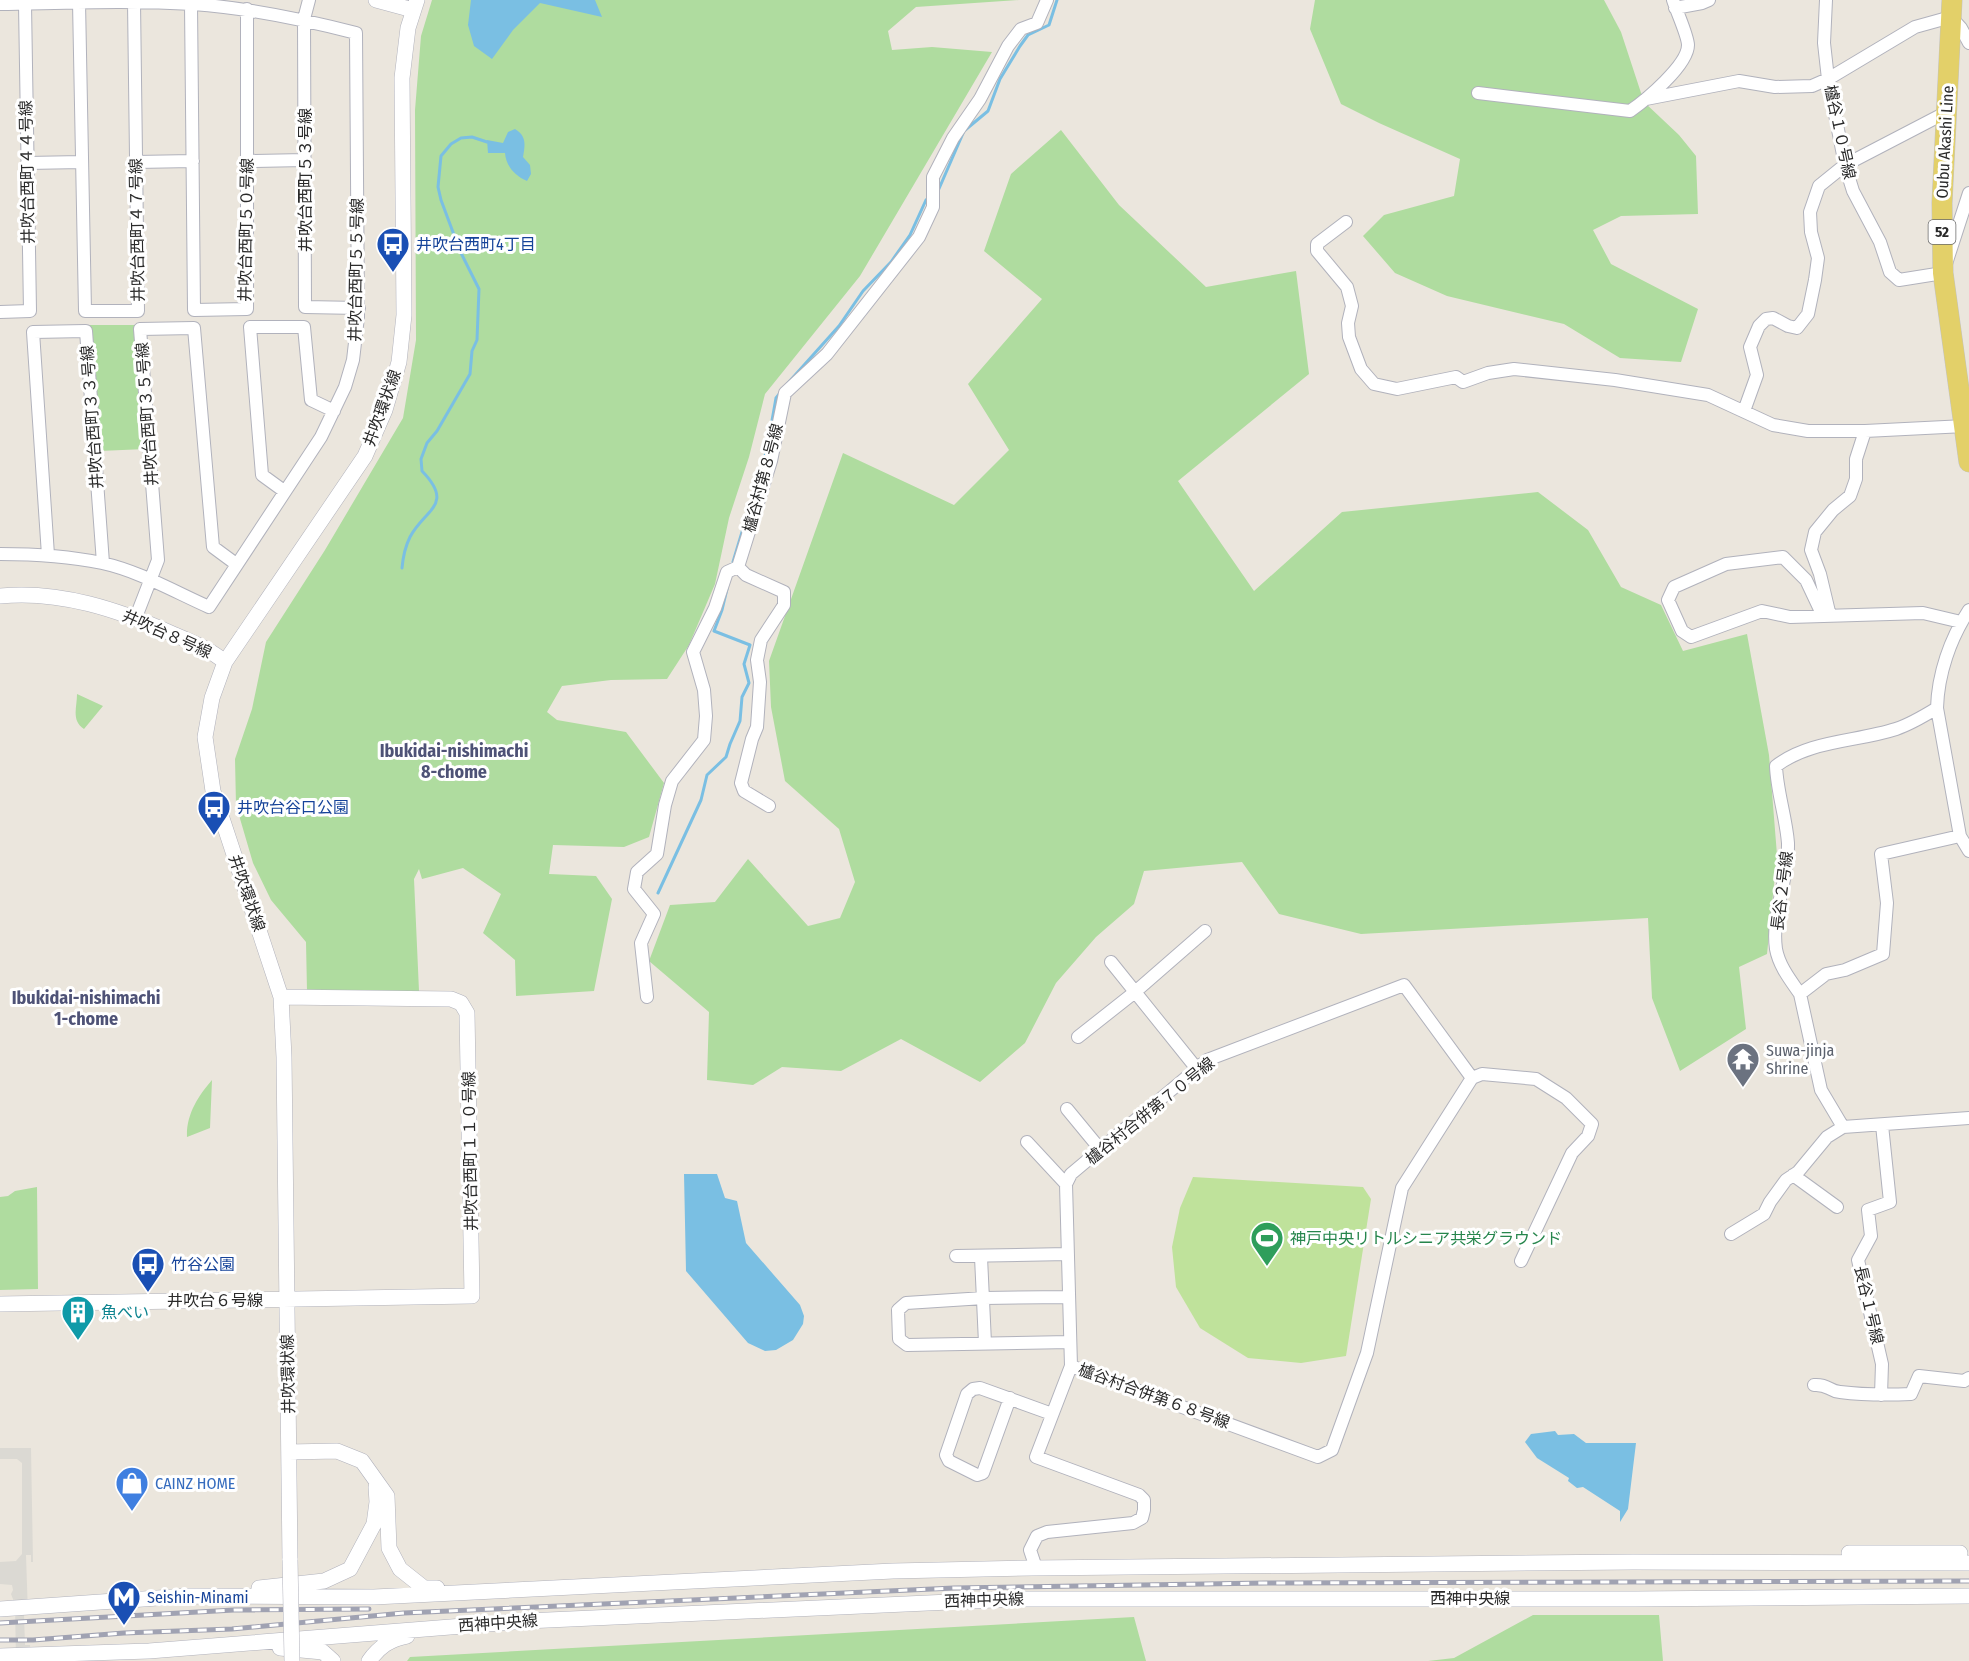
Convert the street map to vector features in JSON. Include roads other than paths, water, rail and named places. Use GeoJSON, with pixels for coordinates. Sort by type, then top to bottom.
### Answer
{"type":"FeatureCollection","features":[{"type":"Feature","properties":{"kind":"main road","name":"Oubu Akashi Line"},"geometry":{"type":"LineString","coordinates":[[1952,9],[1945,113],[1942,203],[1943,273],[1969,462]]}},
{"type":"Feature","properties":{"kind":"street","name":"井吹台西町５３号線"},"geometry":{"type":"LineString","coordinates":[[309,0],[304,19],[305,307],[358,308]]}},
{"type":"Feature","properties":{"kind":"street"},"geometry":{"type":"LineString","coordinates":[[376,0],[415,5]]}},
{"type":"Feature","properties":{"kind":"street","name":"櫨谷村第８号線"},"geometry":{"type":"LineString","coordinates":[[647,997],[641,944],[654,914],[634,889],[637,872],[657,854],[665,805],[672,782],[704,740],[706,716],[704,690],[693,652],[715,608],[727,572],[734,569],[771,461],[785,393],[827,354],[919,237],[933,207],[933,177],[953,138],[980,99],[1008,46],[1021,29],[1037,23],[1047,0]]}},
{"type":"Feature","properties":{"kind":"street"},"geometry":{"type":"LineString","coordinates":[[1478,93],[1630,111],[1646,99],[1684,59],[1688,44],[1674,4],[1702,3],[1709,0]]}},
{"type":"Feature","properties":{"kind":"street","name":"櫨谷１０号線"},"geometry":{"type":"LineString","coordinates":[[1826,0],[1824,43],[1828,79],[1845,165],[1853,191],[1880,242],[1890,272],[1899,280],[1943,273]]}},
{"type":"Feature","properties":{"kind":"street","name":"井吹台西町５５号線"},"geometry":{"type":"LineString","coordinates":[[0,4],[79,2],[191,4],[247,9],[304,19],[356,33],[358,308],[353,360],[345,387],[334,411],[321,437],[209,607],[150,580],[103,563],[48,555],[0,554]]}},
{"type":"Feature","properties":{"kind":"street","name":"井吹台西町４７号線"},"geometry":{"type":"LineString","coordinates":[[79,2],[85,311],[138,311],[134,2]]}},
{"type":"Feature","properties":{"kind":"street","name":"井吹台西町４４号線"},"geometry":{"type":"LineString","coordinates":[[0,312],[30,311],[25,4]]}},
{"type":"Feature","properties":{"kind":"street","name":"井吹台西町５０号線"},"geometry":{"type":"LineString","coordinates":[[191,4],[194,310],[247,309],[247,9]]}},
{"type":"Feature","properties":{"kind":"street","name":"井吹環状線"},"geometry":{"type":"LineString","coordinates":[[292,1661],[284,1057],[281,997],[213,791],[206,737],[212,698],[225,662],[364,456],[385,410],[399,362],[404,315],[402,78],[415,5]]}},
{"type":"Feature","properties":{"kind":"street"},"geometry":{"type":"LineString","coordinates":[[1646,99],[1739,81],[1775,87],[1812,86],[1828,79],[1915,27],[1952,9],[1969,44]]}},
{"type":"Feature","properties":{"kind":"street"},"geometry":{"type":"LineString","coordinates":[[1744,411],[1758,375],[1750,347],[1759,326],[1766,319],[1773,318],[1797,328],[1808,314],[1818,258],[1811,232],[1809,212],[1819,186],[1845,165],[1945,113]]}},
{"type":"Feature","properties":{"kind":"street"},"geometry":{"type":"LineString","coordinates":[[247,161],[305,160]]}},
{"type":"Feature","properties":{"kind":"street"},"geometry":{"type":"LineString","coordinates":[[136,162],[193,161]]}},
{"type":"Feature","properties":{"kind":"street"},"geometry":{"type":"LineString","coordinates":[[27,163],[82,162]]}},
{"type":"Feature","properties":{"kind":"street"},"geometry":{"type":"LineString","coordinates":[[1943,273],[1969,193]]}},
{"type":"Feature","properties":{"kind":"street"},"geometry":{"type":"LineString","coordinates":[[1347,222],[1317,244],[1317,251],[1347,287],[1352,306],[1348,337],[1361,369],[1374,384],[1397,389],[1456,377],[1463,382],[1488,373],[1514,369],[1615,380],[1708,395],[1773,425],[1808,431],[1865,431],[1965,426]]}},
{"type":"Feature","properties":{"kind":"street"},"geometry":{"type":"LineString","coordinates":[[285,492],[262,475],[250,327],[304,327],[311,400],[334,411]]}},
{"type":"Feature","properties":{"kind":"street","name":"井吹台西町３５号線"},"geometry":{"type":"LineString","coordinates":[[136,617],[158,560],[140,329],[194,328],[213,547],[236,564]]}},
{"type":"Feature","properties":{"kind":"street","name":"井吹台西町３３号線"},"geometry":{"type":"LineString","coordinates":[[48,555],[33,332],[86,332],[103,563]]}},
{"type":"Feature","properties":{"kind":"street"},"geometry":{"type":"LineString","coordinates":[[1827,616],[1820,574],[1811,550],[1815,532],[1833,510],[1850,496],[1856,479],[1856,459],[1865,431]]}},
{"type":"Feature","properties":{"kind":"street"},"geometry":{"type":"LineString","coordinates":[[1827,616],[1806,580],[1783,557],[1726,564],[1674,587],[1668,600],[1682,631],[1691,637],[1762,611],[1790,617],[1827,616],[1923,613],[1961,622]]}},
{"type":"Feature","properties":{"kind":"street"},"geometry":{"type":"LineString","coordinates":[[734,569],[784,592],[784,605],[761,640],[758,660],[760,682],[757,727],[741,783],[744,791],[769,806]]}},
{"type":"Feature","properties":{"kind":"street","name":"井吹台８号線"},"geometry":{"type":"LineString","coordinates":[[0,596],[64,598],[136,617],[211,651],[225,662]]}},
{"type":"Feature","properties":{"kind":"street"},"geometry":{"type":"LineString","coordinates":[[1969,610],[1961,622],[1944,664],[1937,708],[1960,836],[1969,851]]}},
{"type":"Feature","properties":{"kind":"street","name":"長谷２号線"},"geometry":{"type":"LineString","coordinates":[[1800,994],[1784,969],[1776,950],[1776,924],[1788,865],[1788,841],[1776,766],[1789,756],[1800,752],[1894,729],[1916,721],[1937,708]]}},
{"type":"Feature","properties":{"kind":"street"},"geometry":{"type":"LineString","coordinates":[[1844,1127],[1821,1090],[1800,994],[1826,974],[1845,970],[1883,954],[1887,903],[1881,854],[1960,836]]}},
{"type":"Feature","properties":{"kind":"street"},"geometry":{"type":"LineString","coordinates":[[1078,1037],[1135,992],[1205,931]]}},
{"type":"Feature","properties":{"kind":"street"},"geometry":{"type":"LineString","coordinates":[[1111,962],[1197,1069]]}},
{"type":"Feature","properties":{"kind":"street","name":"櫨谷村合併第７０号線"},"geometry":{"type":"LineString","coordinates":[[1066,1184],[1071,1174],[1207,1060],[1404,985],[1472,1078]]}},
{"type":"Feature","properties":{"kind":"street","name":"井吹台西町１１０号線"},"geometry":{"type":"LineString","coordinates":[[281,997],[451,999],[461,1003],[467,1013],[469,1079],[472,1296],[287,1300]]}},
{"type":"Feature","properties":{"kind":"street"},"geometry":{"type":"LineString","coordinates":[[1472,1078],[1482,1074],[1536,1079],[1566,1098],[1592,1124],[1588,1136],[1572,1152],[1521,1261]]}},
{"type":"Feature","properties":{"kind":"street","name":"櫨谷村合併第６８号線"},"geometry":{"type":"LineString","coordinates":[[1036,1568],[1030,1550],[1037,1536],[1047,1532],[1133,1523],[1142,1518],[1144,1510],[1144,1500],[1139,1495],[1036,1457],[1071,1366],[1318,1457],[1332,1450],[1367,1353],[1402,1188],[1472,1078]]}},
{"type":"Feature","properties":{"kind":"street"},"geometry":{"type":"LineString","coordinates":[[1067,1109],[1100,1149]]}},
{"type":"Feature","properties":{"kind":"street"},"geometry":{"type":"LineString","coordinates":[[1731,1234],[1764,1214],[1786,1180],[1798,1172],[1827,1137],[1844,1127],[1969,1118]]}},
{"type":"Feature","properties":{"kind":"street","name":"長谷１号線"},"geometry":{"type":"LineString","coordinates":[[1881,1395],[1882,1364],[1858,1260],[1871,1236],[1868,1210],[1890,1202],[1882,1125]]}},
{"type":"Feature","properties":{"kind":"street"},"geometry":{"type":"LineString","coordinates":[[1028,1142],[1066,1184],[1071,1366]]}},
{"type":"Feature","properties":{"kind":"street"},"geometry":{"type":"LineString","coordinates":[[1793,1175],[1838,1207]]}},
{"type":"Feature","properties":{"kind":"street"},"geometry":{"type":"LineString","coordinates":[[956,1256],[1068,1254]]}},
{"type":"Feature","properties":{"kind":"street"},"geometry":{"type":"LineString","coordinates":[[981,1257],[985,1343]]}},
{"type":"Feature","properties":{"kind":"street"},"geometry":{"type":"LineString","coordinates":[[1069,1297],[984,1298],[906,1303],[898,1310],[898,1339],[907,1345],[1070,1342]]}},
{"type":"Feature","properties":{"kind":"street","name":"井吹台６号線"},"geometry":{"type":"LineString","coordinates":[[0,1304],[287,1300]]}},
{"type":"Feature","properties":{"kind":"street"},"geometry":{"type":"LineString","coordinates":[[1814,1385],[1825,1384],[1836,1392],[1911,1394],[1919,1376],[1964,1381],[1969,1378]]}},
{"type":"Feature","properties":{"kind":"street"},"geometry":{"type":"LineString","coordinates":[[1010,1398],[983,1473],[977,1476],[948,1461],[946,1455],[967,1394],[974,1389],[980,1388],[1010,1398],[1052,1414]]}},
{"type":"Feature","properties":{"kind":"street"},"geometry":{"type":"LineString","coordinates":[[289,1452],[337,1451],[362,1461],[387,1496],[389,1548],[400,1569],[424,1588],[529,1590]]}},
{"type":"Feature","properties":{"kind":"street"},"geometry":{"type":"LineString","coordinates":[[186,1596],[324,1581],[350,1569],[374,1524],[377,1502],[376,1478]]}},
{"type":"Feature","properties":{"kind":"street"},"geometry":{"type":"LineString","coordinates":[[1525,1563],[1741,1554],[1969,1553]]}},
{"type":"Feature","properties":{"kind":"street","name":"西神中央線"},"geometry":{"type":"LineString","coordinates":[[0,1609],[186,1596],[374,1597],[893,1571],[1633,1562],[1969,1563]]}},
{"type":"Feature","properties":{"kind":"street","name":"西神中央線"},"geometry":{"type":"LineString","coordinates":[[0,1656],[149,1650],[526,1621],[1016,1599],[1635,1599],[1969,1596]]}},
{"type":"Feature","properties":{"kind":"street"},"geometry":{"type":"LineString","coordinates":[[1526,1599],[1689,1604],[1969,1606]]}},
{"type":"Feature","properties":{"kind":"street"},"geometry":{"type":"LineString","coordinates":[[369,1661],[379,1647],[397,1638],[526,1621]]}},
{"type":"Feature","properties":{"kind":"street"},"geometry":{"type":"LineString","coordinates":[[149,1650],[204,1652],[272,1647],[323,1652],[333,1661]]}},
{"type":"Feature","properties":{"kind":"water"},"geometry":{"type":"Polygon","coordinates":[[[471,0],[595,0],[602,17],[540,3],[513,30],[492,59],[474,46],[468,25],[471,0]]]}},
{"type":"Feature","properties":{"kind":"water"},"geometry":{"type":"Polygon","coordinates":[[[515,129],[522,135],[525,145],[523,157],[530,165],[531,174],[527,181],[512,170],[505,153],[488,153],[487,140],[503,143],[508,132],[515,129]]]}},
{"type":"Feature","properties":{"kind":"water"},"geometry":{"type":"Polygon","coordinates":[[[684,1174],[717,1174],[725,1198],[737,1201],[746,1243],[800,1305],[804,1316],[803,1324],[793,1340],[776,1350],[765,1351],[748,1343],[686,1271],[684,1174]]]}},
{"type":"Feature","properties":{"kind":"water"},"geometry":{"type":"Polygon","coordinates":[[[1555,1431],[1558,1435],[1574,1434],[1586,1443],[1636,1443],[1628,1509],[1620,1522],[1620,1511],[1583,1487],[1577,1488],[1568,1481],[1569,1478],[1537,1458],[1525,1442],[1531,1434],[1555,1431]]]}},
{"type":"Feature","properties":{"kind":"waterway"},"geometry":{"type":"LineString","coordinates":[[938,191],[964,131],[988,111],[1000,79],[1020,46],[1028,35],[1049,25],[1057,0]]}},
{"type":"Feature","properties":{"kind":"waterway"},"geometry":{"type":"LineString","coordinates":[[402,568],[404,552],[410,537],[437,499],[432,482],[422,471],[421,459],[427,443],[437,431],[470,374],[472,351],[477,340],[479,289],[460,251],[441,200],[438,187],[441,156],[451,144],[461,138],[472,137],[487,142]]}},
{"type":"Feature","properties":{"kind":"waterway"},"geometry":{"type":"LineString","coordinates":[[788,383],[839,326],[863,291],[891,262],[910,235],[926,200],[930,197]]}},
{"type":"Feature","properties":{"kind":"waterway"},"geometry":{"type":"LineString","coordinates":[[733,562],[767,449],[776,398],[780,393]]}},
{"type":"Feature","properties":{"kind":"waterway"},"geometry":{"type":"LineString","coordinates":[[658,893],[701,800],[707,775],[726,757],[740,721],[742,697],[749,683],[744,664],[750,645],[714,631],[727,589]]}},
{"type":"Feature","properties":{"kind":"railway"},"geometry":{"type":"LineString","coordinates":[[0,1640],[232,1629],[404,1613],[954,1588],[1266,1583],[1969,1581]]}},
{"type":"Feature","properties":{"kind":"railway"},"geometry":{"type":"LineString","coordinates":[[0,1623],[234,1610],[369,1609]]}},
{"type":"Feature","properties":{"kind":"place","name":"井吹台西町4丁目"},"geometry":{"type":"Point","coordinates":[393,273]}},
{"type":"Feature","properties":{"kind":"place","name":"井吹台谷口公園"},"geometry":{"type":"Point","coordinates":[214,836]}},
{"type":"Feature","properties":{"kind":"place","name":"Suwa-jinja Shrine"},"geometry":{"type":"Point","coordinates":[1743,1088]}},
{"type":"Feature","properties":{"kind":"place","name":"神戸中央リトルシニア共栄グラウンド"},"geometry":{"type":"Point","coordinates":[1267,1267]}},
{"type":"Feature","properties":{"kind":"place","name":"竹谷公園"},"geometry":{"type":"Point","coordinates":[148,1293]}},
{"type":"Feature","properties":{"kind":"place","name":"魚べい"},"geometry":{"type":"Point","coordinates":[78,1341]}},
{"type":"Feature","properties":{"kind":"place","name":"CAINZ HOME"},"geometry":{"type":"Point","coordinates":[132,1512]}},
{"type":"Feature","properties":{"kind":"place","name":"Seishin-Minami"},"geometry":{"type":"Point","coordinates":[124,1626]}},
{"type":"Feature","properties":{"kind":"district","name":"Ibukidai-nishimachi 8-chome"},"geometry":{"type":"Point","coordinates":[454,762]}},
{"type":"Feature","properties":{"kind":"district","name":"Ibukidai-nishimachi 1-chome"},"geometry":{"type":"Point","coordinates":[86,1008]}}]}
